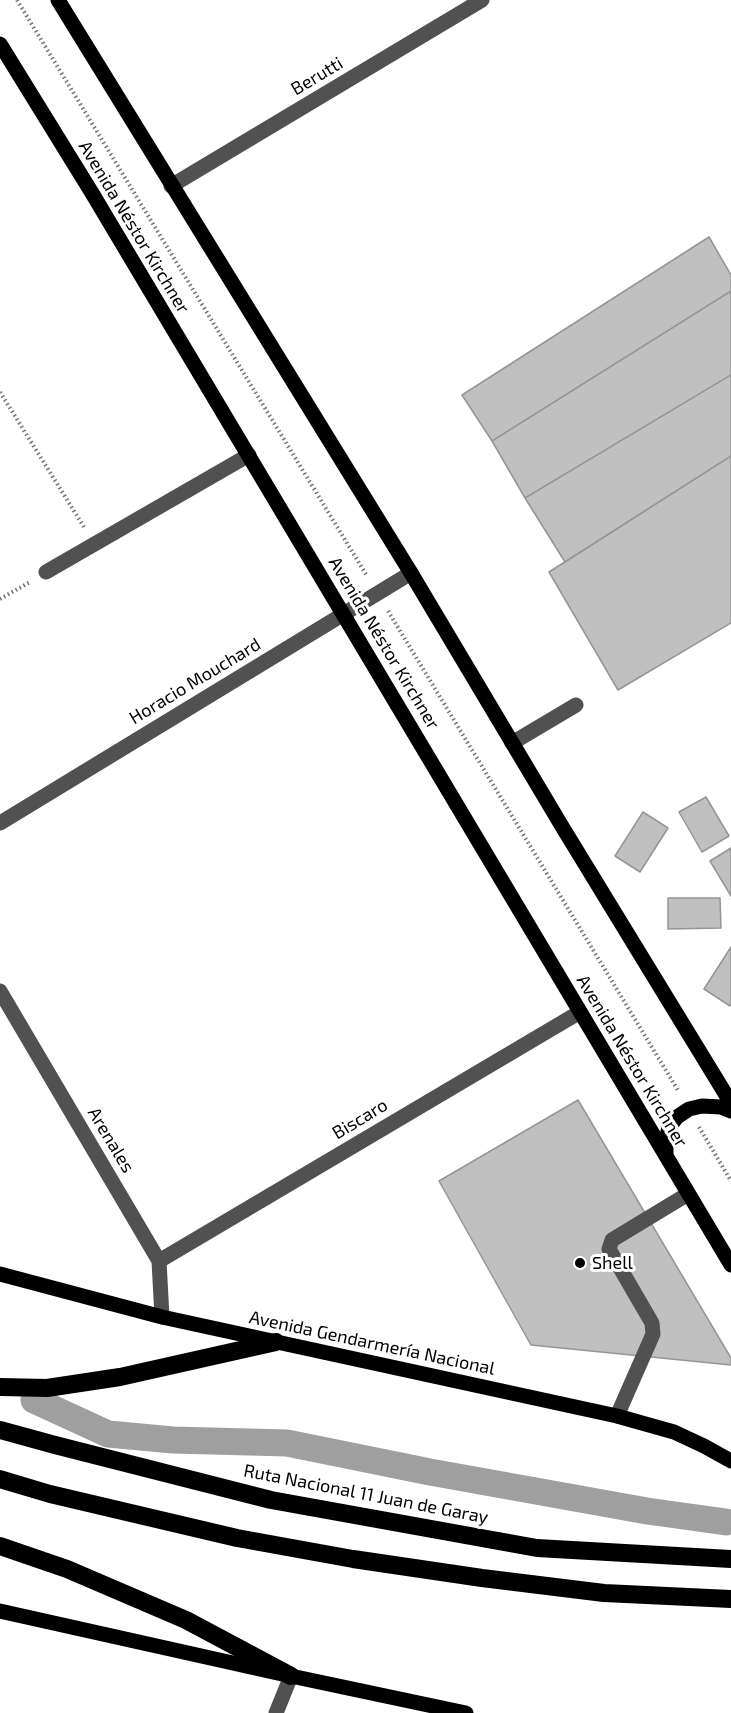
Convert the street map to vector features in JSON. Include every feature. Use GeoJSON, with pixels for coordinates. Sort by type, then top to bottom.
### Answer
{"type":"FeatureCollection","features":[{"type":"Feature","properties":{"kind":"highway"},"geometry":{"type":"LineString","coordinates":[[0,1388],[47,1388],[120,1377],[276,1342]]}},
{"type":"Feature","properties":{"kind":"highway","name":"Ruta Nacional 11 Juan de Garay"},"geometry":{"type":"LineString","coordinates":[[0,1430],[271,1500],[537,1548],[731,1559]]}},
{"type":"Feature","properties":{"kind":"highway"},"geometry":{"type":"LineString","coordinates":[[0,1479],[50,1494],[237,1538],[353,1559],[604,1593],[731,1599]]}},
{"type":"Feature","properties":{"kind":"highway"},"geometry":{"type":"LineString","coordinates":[[0,1546],[67,1569],[186,1620],[291,1676]]}},
{"type":"Feature","properties":{"kind":"main road"},"geometry":{"type":"LineString","coordinates":[[58,0],[411,573],[731,1103]]}},
{"type":"Feature","properties":{"kind":"main road","name":"Avenida Néstor Kirchner"},"geometry":{"type":"LineString","coordinates":[[0,44],[344,613],[731,1265]]}},
{"type":"Feature","properties":{"kind":"main road"},"geometry":{"type":"LineString","coordinates":[[666,1156],[667,1134],[669,1127],[677,1117],[689,1109],[702,1106],[721,1107],[731,1111]]}},
{"type":"Feature","properties":{"kind":"main road","name":"Avenida Gendarmería Nacional"},"geometry":{"type":"LineString","coordinates":[[0,1274],[162,1317],[617,1416],[674,1432],[731,1461]]}},
{"type":"Feature","properties":{"kind":"main road"},"geometry":{"type":"LineString","coordinates":[[0,1611],[466,1713]]}},
{"type":"Feature","properties":{"kind":"street","name":"Berutti"},"geometry":{"type":"LineString","coordinates":[[171,186],[482,0]]}},
{"type":"Feature","properties":{"kind":"street"},"geometry":{"type":"LineString","coordinates":[[46,572],[249,455]]}},
{"type":"Feature","properties":{"kind":"street","name":"Horacio Mouchard"},"geometry":{"type":"LineString","coordinates":[[0,824],[411,573]]}},
{"type":"Feature","properties":{"kind":"street"},"geometry":{"type":"LineString","coordinates":[[512,743],[576,705]]}},
{"type":"Feature","properties":{"kind":"street","name":"Arenales"},"geometry":{"type":"LineString","coordinates":[[0,991],[159,1261],[162,1317]]}},
{"type":"Feature","properties":{"kind":"street","name":"Biscaro"},"geometry":{"type":"LineString","coordinates":[[159,1261],[580,1012]]}},
{"type":"Feature","properties":{"kind":"street"},"geometry":{"type":"LineString","coordinates":[[617,1416],[653,1334],[652,1323],[609,1249],[612,1240],[688,1194]]}},
{"type":"Feature","properties":{"kind":"street"},"geometry":{"type":"LineString","coordinates":[[276,1713],[291,1676]]}},
{"type":"Feature","properties":{"kind":"path"},"geometry":{"type":"LineString","coordinates":[[0,392],[94,543]]}},
{"type":"Feature","properties":{"kind":"path"},"geometry":{"type":"LineString","coordinates":[[0,599],[46,572]]}},
{"type":"Feature","properties":{"kind":"building"},"geometry":{"type":"Polygon","coordinates":[[[709,237],[731,275],[731,291],[492,441],[462,395],[709,237]]]}},
{"type":"Feature","properties":{"kind":"building"},"geometry":{"type":"Polygon","coordinates":[[[731,291],[731,375],[525,498],[492,441],[731,291]]]}},
{"type":"Feature","properties":{"kind":"building"},"geometry":{"type":"Polygon","coordinates":[[[731,375],[731,456],[565,562],[525,498],[731,375]]]}},
{"type":"Feature","properties":{"kind":"building"},"geometry":{"type":"Polygon","coordinates":[[[731,456],[731,623],[618,690],[549,572],[731,456]]]}},
{"type":"Feature","properties":{"kind":"building"},"geometry":{"type":"Polygon","coordinates":[[[706,797],[729,836],[702,852],[679,812],[706,797]]]}},
{"type":"Feature","properties":{"kind":"building"},"geometry":{"type":"Polygon","coordinates":[[[643,812],[668,828],[640,872],[615,856],[643,812]]]}},
{"type":"Feature","properties":{"kind":"building"},"geometry":{"type":"Polygon","coordinates":[[[731,848],[731,896],[710,861],[731,848]]]}},
{"type":"Feature","properties":{"kind":"building"},"geometry":{"type":"Polygon","coordinates":[[[668,898],[720,898],[721,928],[668,929],[668,898]]]}},
{"type":"Feature","properties":{"kind":"building"},"geometry":{"type":"Polygon","coordinates":[[[731,947],[731,1004],[730,1006],[704,989],[731,947]]]}},
{"type":"Feature","properties":{"kind":"building","name":"Shell"},"geometry":{"type":"Polygon","coordinates":[[[578,1100],[731,1358],[731,1365],[531,1345],[439,1181],[578,1100]]]}},
{"type":"Feature","properties":{"kind":"waterway"},"geometry":{"type":"LineString","coordinates":[[34,1400],[108,1434],[173,1440],[287,1443],[430,1472],[647,1511],[726,1522]]}},
{"type":"Feature","properties":{"kind":"place","name":"Shell"},"geometry":{"type":"Point","coordinates":[580,1263]}}]}
